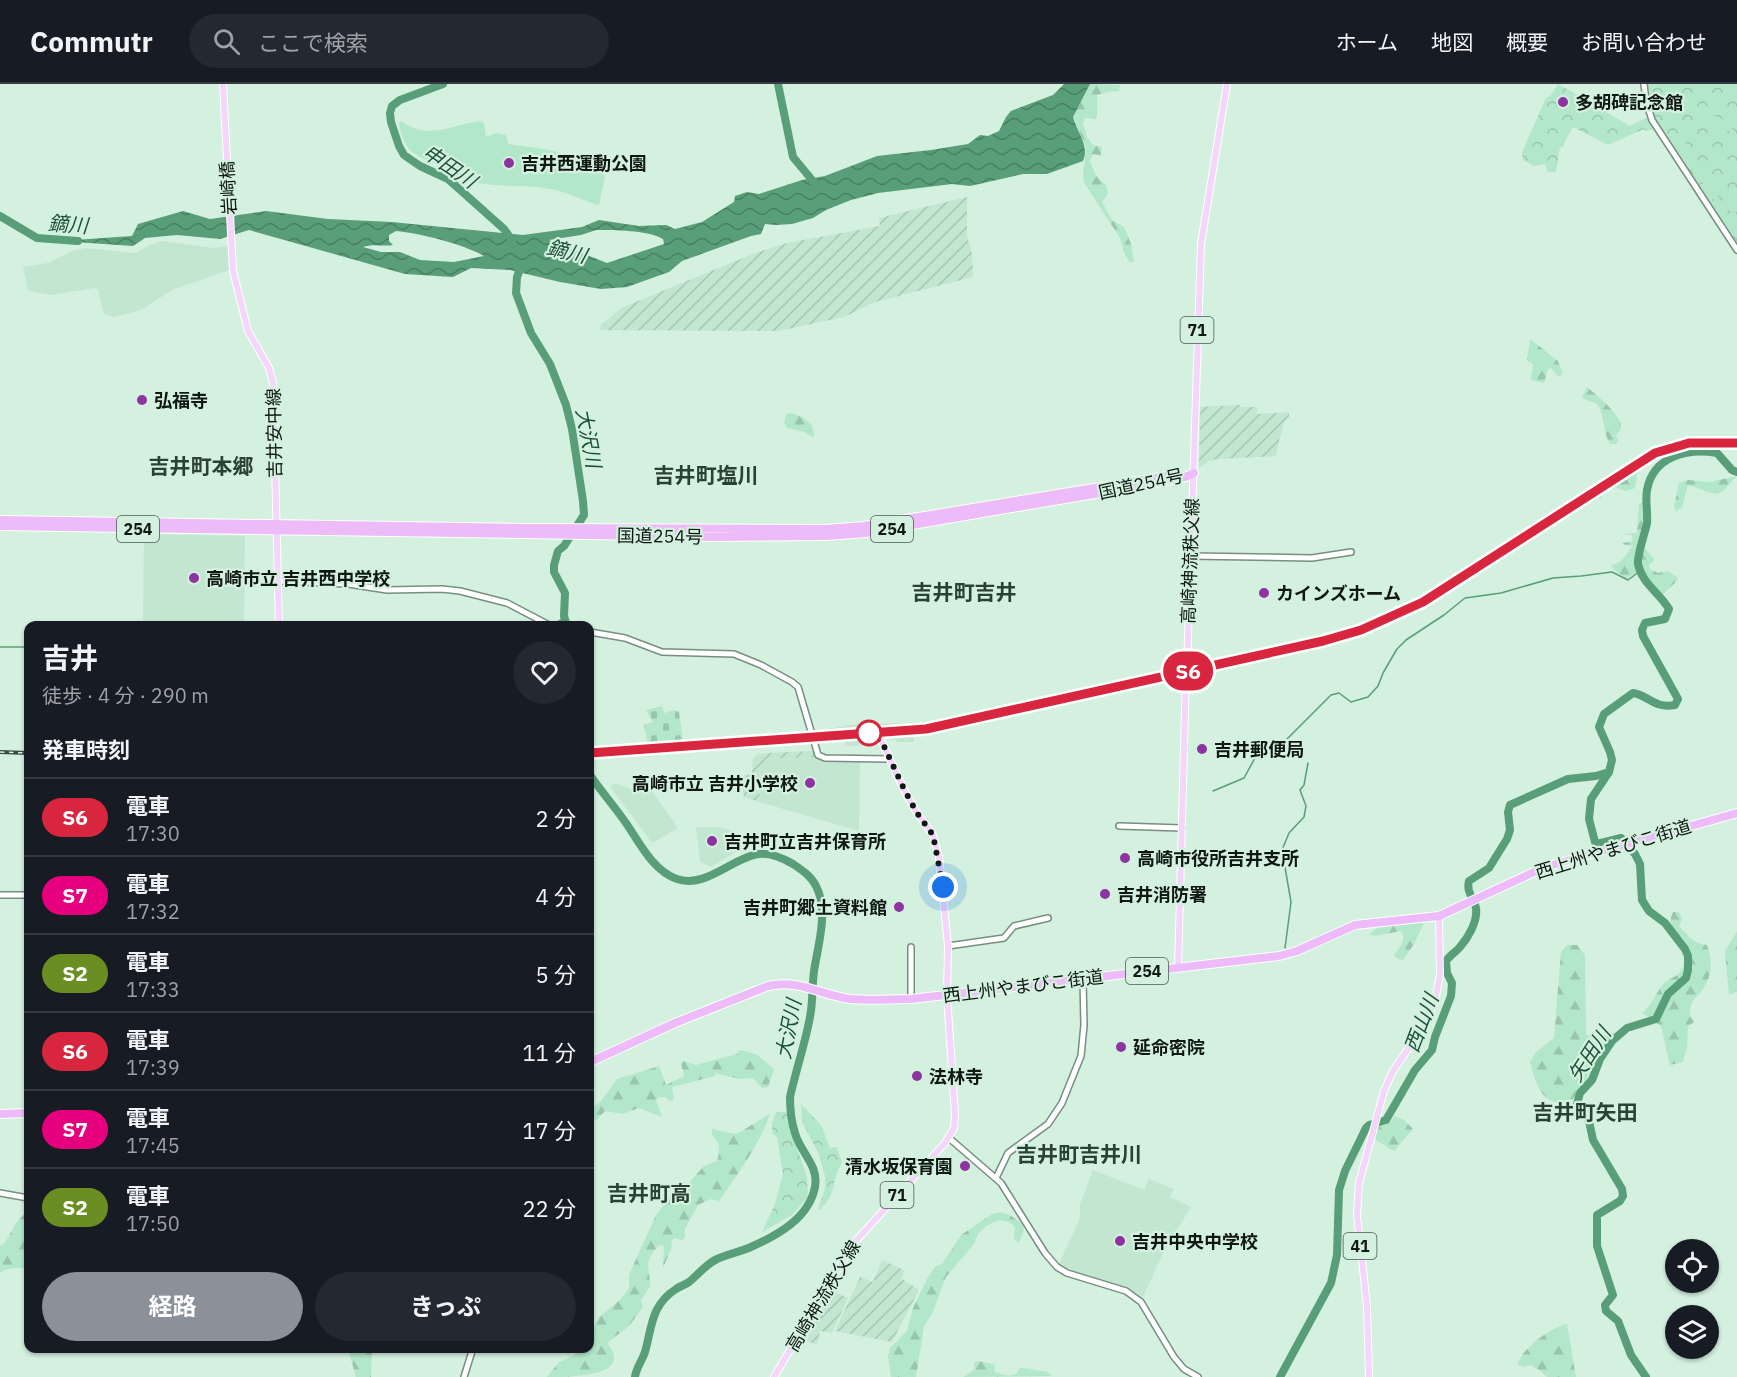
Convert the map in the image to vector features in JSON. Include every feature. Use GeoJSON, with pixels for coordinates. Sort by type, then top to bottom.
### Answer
{"type":"FeatureCollection","features":[{"type":"Feature","properties":{"kind":"highway","name":"国道254号"},"geometry":{"type":"LineString","coordinates":[[588,531],[826,536],[866,533],[1153,484],[1194,473]]}},
{"type":"Feature","properties":{"kind":"highway","name":"国道254号"},"geometry":{"type":"LineString","coordinates":[[276,528],[559,531],[826,530],[864,526],[1194,473]]}},
{"type":"Feature","properties":{"kind":"highway"},"geometry":{"type":"LineString","coordinates":[[973,521],[980,514]]}},
{"type":"Feature","properties":{"kind":"highway","name":"254"},"geometry":{"type":"LineString","coordinates":[[0,520],[276,528]]}},
{"type":"Feature","properties":{"kind":"highway","name":"254"},"geometry":{"type":"LineString","coordinates":[[0,526],[276,528]]}},
{"type":"Feature","properties":{"kind":"highway","name":"西上州やまびこ街道"},"geometry":{"type":"LineString","coordinates":[[594,1060],[675,1023],[768,986],[783,983],[812,988],[850,999],[911,999],[1279,956],[1297,951],[1339,931],[1365,923],[1418,920],[1439,916],[1545,867],[1737,813]]}},
{"type":"Feature","properties":{"kind":"highway"},"geometry":{"type":"LineString","coordinates":[[0,1114],[24,1113]]}},
{"type":"Feature","properties":{"kind":"main road","name":"岩崎橋"},"geometry":{"type":"LineString","coordinates":[[223,84],[231,248]]}},
{"type":"Feature","properties":{"kind":"main road","name":"高崎神流秩父線"},"geometry":{"type":"LineString","coordinates":[[1178,968],[1201,244],[1227,84]]}},
{"type":"Feature","properties":{"kind":"main road","name":"吉井安中線"},"geometry":{"type":"LineString","coordinates":[[231,248],[233,271],[245,321],[251,340],[269,368],[273,383],[279,621]]}},
{"type":"Feature","properties":{"kind":"main road"},"geometry":{"type":"LineString","coordinates":[[882,742],[917,813],[935,838],[942,880],[948,946],[947,995],[955,1114],[954,1128],[949,1138]]}},
{"type":"Feature","properties":{"kind":"main road","name":"41"},"geometry":{"type":"LineString","coordinates":[[1368,1377],[1368,1320],[1358,1230],[1361,1172],[1392,1071],[1424,1025],[1435,1002],[1440,974],[1439,916]]}},
{"type":"Feature","properties":{"kind":"main road","name":"高崎神流秩父線"},"geometry":{"type":"LineString","coordinates":[[774,1377],[853,1244],[949,1138]]}},
{"type":"Feature","properties":{"kind":"street"},"geometry":{"type":"LineString","coordinates":[[1644,84],[1652,120],[1737,250]]}},
{"type":"Feature","properties":{"kind":"street"},"geometry":{"type":"LineString","coordinates":[[1190,556],[1312,558],[1351,552]]}},
{"type":"Feature","properties":{"kind":"street"},"geometry":{"type":"LineString","coordinates":[[278,581],[348,584],[387,590],[460,591],[507,603],[541,621]]}},
{"type":"Feature","properties":{"kind":"street"},"geometry":{"type":"LineString","coordinates":[[594,633],[625,638],[662,652],[723,653],[743,657],[798,687],[818,755],[825,758],[889,759]]}},
{"type":"Feature","properties":{"kind":"street"},"geometry":{"type":"LineString","coordinates":[[1119,826],[1182,828]]}},
{"type":"Feature","properties":{"kind":"street"},"geometry":{"type":"LineString","coordinates":[[0,895],[24,895]]}},
{"type":"Feature","properties":{"kind":"street"},"geometry":{"type":"LineString","coordinates":[[948,946],[1004,938],[1014,926],[1048,918]]}},
{"type":"Feature","properties":{"kind":"street"},"geometry":{"type":"LineString","coordinates":[[911,947],[911,999]]}},
{"type":"Feature","properties":{"kind":"street"},"geometry":{"type":"LineString","coordinates":[[996,1178],[1008,1153],[1048,1124],[1062,1103],[1081,1056],[1084,1025],[1083,980]]}},
{"type":"Feature","properties":{"kind":"street"},"geometry":{"type":"LineString","coordinates":[[949,1138],[1005,1188],[1045,1253],[1057,1267],[1067,1273],[1126,1291],[1141,1302],[1174,1357],[1184,1369],[1198,1377]]}},
{"type":"Feature","properties":{"kind":"street"},"geometry":{"type":"LineString","coordinates":[[0,1193],[24,1197]]}},
{"type":"Feature","properties":{"kind":"street"},"geometry":{"type":"LineString","coordinates":[[464,1377],[471,1353]]}},
{"type":"Feature","properties":{"kind":"shaded area"},"geometry":{"type":"Polygon","coordinates":[[[967,197],[967,236],[972,254],[973,277],[875,302],[844,317],[779,331],[600,330],[601,325],[621,308],[755,253],[787,243],[880,226],[879,218],[967,197]]]}},
{"type":"Feature","properties":{"kind":"shaded area"},"geometry":{"type":"Polygon","coordinates":[[[162,241],[214,248],[228,246],[229,270],[172,290],[141,310],[114,317],[104,314],[98,290],[95,288],[51,295],[28,291],[23,267],[48,263],[74,250],[86,248],[136,253],[149,245],[162,241]]]}},
{"type":"Feature","properties":{"kind":"shaded area"},"geometry":{"type":"Polygon","coordinates":[[[1240,405],[1241,407],[1257,407],[1257,414],[1289,412],[1289,417],[1284,422],[1276,456],[1218,459],[1209,461],[1199,468],[1200,407],[1240,405]]]}},
{"type":"Feature","properties":{"kind":"shaded area","name":"高崎市立 吉井西中学校"},"geometry":{"type":"Polygon","coordinates":[[[144,534],[245,536],[244,621],[143,621],[144,534]]]}},
{"type":"Feature","properties":{"kind":"shaded area"},"geometry":{"type":"Polygon","coordinates":[[[1018,706],[1019,711],[912,732],[914,742],[896,742],[896,740],[887,739],[863,741],[862,745],[845,746],[845,739],[702,747],[701,743],[791,736],[849,725],[957,721],[1018,706]]]}},
{"type":"Feature","properties":{"kind":"shaded area"},"geometry":{"type":"Polygon","coordinates":[[[813,751],[816,757],[766,759],[764,772],[761,772],[759,802],[744,797],[741,779],[744,775],[752,774],[753,758],[758,754],[813,751]]]}},
{"type":"Feature","properties":{"kind":"shaded area","name":"高崎市立 吉井小学校"},"geometry":{"type":"Polygon","coordinates":[[[816,757],[824,760],[856,761],[860,764],[859,831],[759,802],[761,772],[767,759],[816,757]]]}},
{"type":"Feature","properties":{"kind":"shaded area"},"geometry":{"type":"Polygon","coordinates":[[[616,784],[638,791],[649,787],[678,828],[652,843],[611,788],[611,785],[616,784]]]}},
{"type":"Feature","properties":{"kind":"shaded area"},"geometry":{"type":"Polygon","coordinates":[[[696,827],[717,827],[738,832],[734,849],[736,852],[711,867],[700,862],[696,827]]]}},
{"type":"Feature","properties":{"kind":"shaded area","name":"吉井中央中学校"},"geometry":{"type":"Polygon","coordinates":[[[1093,1170],[1144,1190],[1149,1179],[1174,1189],[1170,1197],[1191,1207],[1164,1251],[1143,1297],[1130,1289],[1067,1270],[1059,1264],[1080,1218],[1080,1205],[1093,1170]]]}},
{"type":"Feature","properties":{"kind":"shaded area"},"geometry":{"type":"Polygon","coordinates":[[[882,1260],[904,1270],[902,1279],[919,1290],[892,1342],[835,1331],[860,1277],[873,1282],[882,1260]]]}},
{"type":"Feature","properties":{"kind":"shaded area"},"geometry":{"type":"Polygon","coordinates":[[[828,1289],[848,1298],[832,1333],[820,1331],[817,1345],[806,1341],[806,1338],[801,1336],[828,1289]]]}},
{"type":"Feature","properties":{"kind":"green space"},"geometry":{"type":"Polygon","coordinates":[[[1090,84],[1120,85],[1119,91],[1097,95],[1095,119],[1085,118],[1083,123],[1087,137],[1093,145],[1102,147],[1101,156],[1093,154],[1090,161],[1096,176],[1106,185],[1108,194],[1102,202],[1112,220],[1124,227],[1131,244],[1134,261],[1130,263],[1124,253],[1120,238],[1083,179],[1086,147],[1073,117],[1090,84]]]}},
{"type":"Feature","properties":{"kind":"green space"},"geometry":{"type":"Polygon","coordinates":[[[1558,84],[1630,126],[1648,117],[1654,129],[1646,131],[1644,129],[1608,145],[1573,127],[1560,147],[1556,172],[1548,172],[1545,164],[1534,166],[1523,160],[1522,152],[1546,98],[1551,95],[1558,84]]]}},
{"type":"Feature","properties":{"kind":"green space"},"geometry":{"type":"Polygon","coordinates":[[[1647,84],[1737,84],[1737,244],[1655,117],[1647,84]]]}},
{"type":"Feature","properties":{"kind":"green space"},"geometry":{"type":"Polygon","coordinates":[[[1705,114],[1723,119],[1734,132],[1737,144],[1723,125],[1717,121],[1705,120],[1699,122],[1690,131],[1687,137],[1687,148],[1720,199],[1730,206],[1737,207],[1737,212],[1725,210],[1714,200],[1675,143],[1681,139],[1689,122],[1705,114]]]}},
{"type":"Feature","properties":{"kind":"green space","name":"吉井西運動公園"},"geometry":{"type":"Polygon","coordinates":[[[401,121],[411,127],[430,131],[480,121],[484,123],[486,137],[496,133],[506,135],[508,144],[560,152],[584,161],[605,176],[599,205],[551,189],[483,184],[463,178],[410,150],[403,139],[399,123],[401,121]]]}},
{"type":"Feature","properties":{"kind":"green space"},"geometry":{"type":"Polygon","coordinates":[[[1530,339],[1558,361],[1563,373],[1559,377],[1551,368],[1548,369],[1544,383],[1531,380],[1533,364],[1527,360],[1530,339]]]}},
{"type":"Feature","properties":{"kind":"green space"},"geometry":{"type":"Polygon","coordinates":[[[1587,387],[1618,417],[1621,427],[1616,435],[1618,441],[1616,444],[1610,444],[1597,404],[1582,398],[1587,387]]]}},
{"type":"Feature","properties":{"kind":"green space"},"geometry":{"type":"Polygon","coordinates":[[[791,413],[810,423],[814,430],[812,437],[804,432],[787,428],[784,422],[786,414],[791,413]]]}},
{"type":"Feature","properties":{"kind":"green space"},"geometry":{"type":"Polygon","coordinates":[[[1636,464],[1640,472],[1637,474],[1635,488],[1626,491],[1614,487],[1603,494],[1600,500],[1599,495],[1602,492],[1608,490],[1615,480],[1636,464]]]}},
{"type":"Feature","properties":{"kind":"green space"},"geometry":{"type":"Polygon","coordinates":[[[1737,476],[1722,492],[1715,494],[1688,485],[1682,507],[1676,512],[1674,507],[1679,483],[1688,480],[1710,482],[1737,476]]]}},
{"type":"Feature","properties":{"kind":"green space"},"geometry":{"type":"Polygon","coordinates":[[[1645,501],[1640,542],[1653,558],[1654,561],[1649,565],[1650,569],[1658,573],[1668,571],[1678,580],[1661,596],[1642,570],[1627,578],[1611,566],[1621,561],[1633,546],[1623,543],[1633,541],[1632,535],[1623,534],[1637,533],[1639,504],[1645,501]]]}},
{"type":"Feature","properties":{"kind":"green space"},"geometry":{"type":"Polygon","coordinates":[[[662,706],[664,713],[675,710],[679,712],[683,742],[648,744],[644,725],[653,722],[646,710],[662,706]]]}},
{"type":"Feature","properties":{"kind":"green space"},"geometry":{"type":"Polygon","coordinates":[[[1673,912],[1679,912],[1682,919],[1679,926],[1688,936],[1698,943],[1707,945],[1711,966],[1707,982],[1691,1005],[1690,1016],[1694,1022],[1688,1026],[1687,1047],[1683,1062],[1670,1065],[1661,1026],[1642,1013],[1665,982],[1679,973],[1686,959],[1685,943],[1671,923],[1673,912]]]}},
{"type":"Feature","properties":{"kind":"green space"},"geometry":{"type":"Polygon","coordinates":[[[1425,921],[1403,960],[1394,955],[1403,940],[1401,931],[1374,936],[1369,934],[1380,926],[1425,921]]]}},
{"type":"Feature","properties":{"kind":"green space"},"geometry":{"type":"Polygon","coordinates":[[[1737,931],[1737,992],[1729,995],[1725,951],[1737,931]]]}},
{"type":"Feature","properties":{"kind":"green space"},"geometry":{"type":"Polygon","coordinates":[[[1567,945],[1577,945],[1585,955],[1586,1034],[1595,1039],[1613,1033],[1616,1035],[1616,1040],[1596,1057],[1591,1064],[1587,1079],[1573,1099],[1555,1102],[1547,1099],[1540,1090],[1530,1062],[1536,1052],[1554,1038],[1561,952],[1567,945]]]}},
{"type":"Feature","properties":{"kind":"green space"},"geometry":{"type":"Polygon","coordinates":[[[740,1050],[756,1054],[774,1069],[768,1087],[762,1088],[753,1078],[739,1079],[715,1073],[715,1076],[672,1087],[674,1099],[670,1101],[665,1097],[659,1097],[656,1100],[662,1117],[639,1108],[623,1114],[605,1111],[594,1120],[594,1107],[617,1079],[659,1066],[666,1085],[684,1076],[681,1063],[684,1061],[696,1065],[737,1054],[740,1050]]]}},
{"type":"Feature","properties":{"kind":"green space"},"geometry":{"type":"Polygon","coordinates":[[[801,1104],[821,1125],[830,1148],[837,1147],[842,1163],[832,1193],[820,1209],[818,1209],[825,1189],[825,1176],[818,1152],[802,1122],[801,1104]]]}},
{"type":"Feature","properties":{"kind":"green space"},"geometry":{"type":"Polygon","coordinates":[[[776,1112],[788,1112],[807,1177],[808,1197],[792,1215],[762,1232],[775,1204],[783,1174],[777,1137],[772,1133],[776,1112]]]}},
{"type":"Feature","properties":{"kind":"green space"},"geometry":{"type":"Polygon","coordinates":[[[770,1114],[754,1148],[719,1201],[711,1199],[698,1205],[685,1229],[685,1237],[682,1240],[674,1238],[671,1242],[672,1247],[663,1268],[664,1246],[659,1245],[650,1256],[648,1264],[650,1286],[641,1301],[643,1307],[629,1326],[607,1343],[614,1354],[613,1363],[596,1373],[547,1377],[559,1362],[576,1353],[594,1353],[594,1326],[598,1318],[621,1299],[629,1288],[629,1275],[656,1215],[674,1192],[686,1186],[704,1166],[717,1161],[719,1147],[712,1135],[712,1129],[734,1134],[770,1114]]]}},
{"type":"Feature","properties":{"kind":"green space"},"geometry":{"type":"Polygon","coordinates":[[[1395,1116],[1404,1120],[1413,1129],[1394,1151],[1374,1139],[1377,1128],[1391,1121],[1395,1116]]]}},
{"type":"Feature","properties":{"kind":"green space"},"geometry":{"type":"Polygon","coordinates":[[[1001,1212],[1010,1215],[1022,1224],[1024,1230],[1019,1243],[1014,1239],[1015,1227],[1009,1222],[999,1220],[986,1226],[978,1234],[974,1244],[946,1277],[932,1314],[924,1326],[916,1377],[891,1377],[888,1356],[890,1348],[907,1331],[913,1308],[928,1277],[936,1266],[942,1264],[961,1235],[992,1214],[1001,1212]]]}},
{"type":"Feature","properties":{"kind":"green space"},"geometry":{"type":"Polygon","coordinates":[[[24,1214],[24,1269],[14,1268],[0,1273],[0,1246],[5,1243],[16,1223],[24,1214]]]}},
{"type":"Feature","properties":{"kind":"green space"},"geometry":{"type":"Polygon","coordinates":[[[1567,1324],[1576,1377],[1547,1377],[1530,1365],[1523,1367],[1518,1365],[1524,1352],[1530,1346],[1553,1329],[1567,1324]]]}},
{"type":"Feature","properties":{"kind":"green space"},"geometry":{"type":"Polygon","coordinates":[[[349,1353],[372,1353],[371,1377],[356,1377],[349,1353]]]}},
{"type":"Feature","properties":{"kind":"green space"},"geometry":{"type":"Polygon","coordinates":[[[974,1362],[995,1365],[994,1372],[1008,1376],[1016,1374],[1020,1368],[1027,1368],[1048,1372],[1051,1376],[964,1377],[975,1369],[974,1362]]]}},
{"type":"Feature","properties":{"kind":"water"},"geometry":{"type":"Polygon","coordinates":[[[1064,84],[1090,84],[1073,117],[1084,144],[1083,161],[1047,174],[1023,174],[970,186],[952,184],[878,193],[851,200],[813,218],[792,224],[765,224],[761,234],[682,261],[669,272],[627,287],[601,289],[510,270],[471,268],[453,277],[405,274],[249,230],[220,239],[177,235],[145,238],[133,246],[60,241],[132,236],[138,224],[183,211],[210,219],[266,211],[328,219],[392,222],[523,235],[582,227],[599,220],[639,226],[666,225],[675,229],[702,222],[734,202],[735,196],[747,192],[759,194],[802,180],[825,176],[877,156],[968,144],[980,135],[988,136],[999,131],[1011,111],[1053,95],[1064,84]],[[596,230],[549,240],[607,263],[664,244],[663,239],[649,234],[596,230]],[[396,231],[389,235],[389,241],[393,245],[363,247],[381,252],[400,252],[420,260],[454,262],[484,256],[465,247],[441,240],[396,231]]]}},
{"type":"Feature","properties":{"kind":"waterway","name":"申田川"},"geometry":{"type":"LineString","coordinates":[[443,84],[400,100],[392,106],[391,122],[399,146],[404,155],[420,166],[448,179],[504,229],[512,240]]}},
{"type":"Feature","properties":{"kind":"waterway"},"geometry":{"type":"LineString","coordinates":[[778,84],[793,157],[817,186]]}},
{"type":"Feature","properties":{"kind":"waterway","name":"鏑川"},"geometry":{"type":"LineString","coordinates":[[0,216],[37,238],[78,241]]}},
{"type":"Feature","properties":{"kind":"waterway","name":"大沢川"},"geometry":{"type":"LineString","coordinates":[[522,264],[517,277],[516,293],[531,333],[550,364],[566,405],[583,501],[584,515],[564,546],[558,551],[554,565],[554,572],[565,593],[566,621]]}},
{"type":"Feature","properties":{"kind":"waterway","name":"矢田川"},"geometry":{"type":"LineString","coordinates":[[1646,1377],[1631,1355],[1618,1321],[1606,1311],[1605,1305],[1613,1295],[1597,1246],[1597,1215],[1620,1201],[1623,1196],[1622,1189],[1593,1140],[1589,1121],[1577,1104],[1580,1093],[1592,1080],[1600,1059],[1612,1041],[1627,1028],[1656,1019],[1668,994],[1686,978],[1688,956],[1665,923],[1649,911],[1642,900],[1640,864],[1635,854],[1621,838],[1597,844],[1595,842],[1589,819],[1591,799],[1609,772],[1612,760],[1599,727],[1604,714],[1633,693],[1668,706],[1675,705],[1678,699],[1643,636],[1642,630],[1645,623],[1665,619],[1669,609],[1647,583],[1638,564],[1647,523],[1646,494],[1651,478],[1664,462],[1673,457],[1695,452],[1717,453],[1732,470],[1737,472]]}},
{"type":"Feature","properties":{"kind":"waterway"},"geometry":{"type":"LineString","coordinates":[[1213,791],[1244,778],[1255,758],[1283,743],[1331,695],[1339,693],[1351,702],[1368,697],[1378,686],[1397,649],[1465,598],[1501,593],[1553,578],[1612,572],[1628,580],[1640,571]]}},
{"type":"Feature","properties":{"kind":"waterway"},"geometry":{"type":"LineString","coordinates":[[559,621],[564,616]]}},
{"type":"Feature","properties":{"kind":"waterway"},"geometry":{"type":"LineString","coordinates":[[0,647],[24,647]]}},
{"type":"Feature","properties":{"kind":"waterway"},"geometry":{"type":"LineString","coordinates":[[1285,948],[1291,902],[1282,850],[1289,833],[1304,817],[1306,806],[1300,790],[1304,785],[1308,763]]}},
{"type":"Feature","properties":{"kind":"waterway","name":"西山川"},"geometry":{"type":"LineString","coordinates":[[1280,1377],[1331,1283],[1337,1255],[1339,1190],[1345,1171],[1366,1128],[1386,1120],[1415,1070],[1432,1050],[1451,996],[1452,983],[1447,973],[1446,961],[1466,939],[1475,918],[1476,908],[1469,892],[1469,881],[1489,868],[1507,839],[1510,830],[1508,812],[1510,805],[1568,779],[1609,772]]}},
{"type":"Feature","properties":{"kind":"waterway","name":"大沢川"},"geometry":{"type":"LineString","coordinates":[[594,780],[647,855],[668,875],[687,881],[698,880],[748,857],[758,854],[772,855],[793,864],[809,876],[816,886],[822,906],[811,1011],[790,1097],[791,1115],[797,1140],[814,1172],[815,1187],[812,1198],[799,1216],[782,1231],[751,1247],[713,1261],[689,1282],[668,1295],[657,1309],[645,1352],[635,1377]]}},
{"type":"Feature","properties":{"kind":"railway"},"geometry":{"type":"LineString","coordinates":[[594,753],[926,728],[1323,641],[1361,630],[1423,602],[1655,453],[1689,443],[1737,443]]}},
{"type":"Feature","properties":{"kind":"railway"},"geometry":{"type":"LineString","coordinates":[[0,752],[24,753]]}},
{"type":"Feature","properties":{"kind":"train","name":"S6"},"geometry":{"type":"LineString","coordinates":[[594,753],[926,729],[1323,641],[1361,630],[1423,602],[1655,453],[1689,443],[1737,443]]}},
{"type":"Feature","properties":{"kind":"place","name":"多胡碑記念館"},"geometry":{"type":"Point","coordinates":[1563,102]}},
{"type":"Feature","properties":{"kind":"place","name":"吉井西運動公園"},"geometry":{"type":"Point","coordinates":[509,163]}},
{"type":"Feature","properties":{"kind":"place","name":"弘福寺"},"geometry":{"type":"Point","coordinates":[142,400]}},
{"type":"Feature","properties":{"kind":"place","name":"高崎市立 吉井西中学校"},"geometry":{"type":"Point","coordinates":[194,578]}},
{"type":"Feature","properties":{"kind":"place","name":"カインズホーム"},"geometry":{"type":"Point","coordinates":[1264,593]}},
{"type":"Feature","properties":{"kind":"place","name":"吉井郵便局"},"geometry":{"type":"Point","coordinates":[1202,749]}},
{"type":"Feature","properties":{"kind":"place","name":"高崎市立 吉井小学校"},"geometry":{"type":"Point","coordinates":[810,783]}},
{"type":"Feature","properties":{"kind":"place","name":"吉井町立吉井保育所"},"geometry":{"type":"Point","coordinates":[712,841]}},
{"type":"Feature","properties":{"kind":"place","name":"高崎市役所吉井支所"},"geometry":{"type":"Point","coordinates":[1125,858]}},
{"type":"Feature","properties":{"kind":"place","name":"吉井消防署"},"geometry":{"type":"Point","coordinates":[1105,894]}},
{"type":"Feature","properties":{"kind":"place","name":"吉井町郷土資料館"},"geometry":{"type":"Point","coordinates":[899,907]}},
{"type":"Feature","properties":{"kind":"place","name":"延命密院"},"geometry":{"type":"Point","coordinates":[1121,1047]}},
{"type":"Feature","properties":{"kind":"place","name":"法林寺"},"geometry":{"type":"Point","coordinates":[917,1076]}},
{"type":"Feature","properties":{"kind":"place","name":"清水坂保育園"},"geometry":{"type":"Point","coordinates":[965,1166]}},
{"type":"Feature","properties":{"kind":"place","name":"吉井中央中学校"},"geometry":{"type":"Point","coordinates":[1120,1241]}},
{"type":"Feature","properties":{"kind":"district","name":"吉井町本郷"},"geometry":{"type":"Point","coordinates":[201,466]}},
{"type":"Feature","properties":{"kind":"district","name":"吉井町塩川"},"geometry":{"type":"Point","coordinates":[706,475]}},
{"type":"Feature","properties":{"kind":"district","name":"吉井町吉井"},"geometry":{"type":"Point","coordinates":[964,592]}},
{"type":"Feature","properties":{"kind":"district","name":"吉井町矢田"},"geometry":{"type":"Point","coordinates":[1585,1112]}},
{"type":"Feature","properties":{"kind":"district","name":"吉井町吉井川"},"geometry":{"type":"Point","coordinates":[1079,1154]}},
{"type":"Feature","properties":{"kind":"district","name":"吉井町高"},"geometry":{"type":"Point","coordinates":[649,1193]}},
{"type":"Feature","properties":{"kind":"route"},"geometry":{"type":"LineString","coordinates":[[869,733],[882,742],[917,813],[935,838],[943,887]]}}]}
